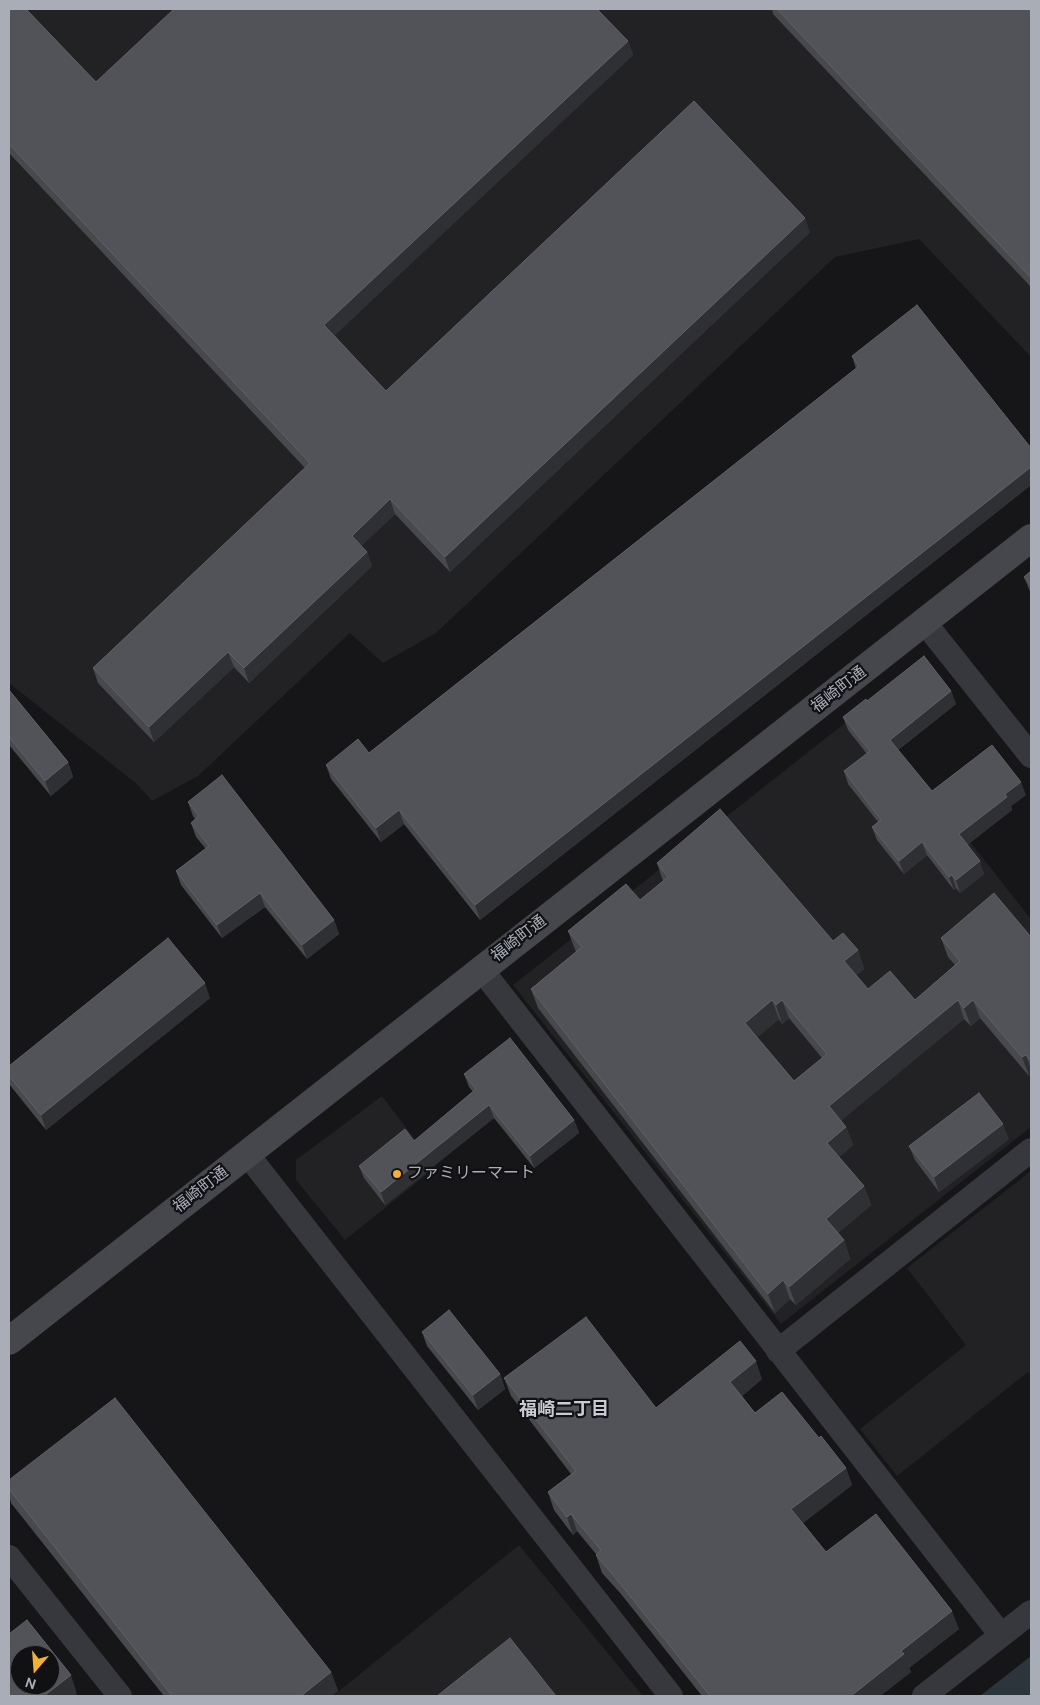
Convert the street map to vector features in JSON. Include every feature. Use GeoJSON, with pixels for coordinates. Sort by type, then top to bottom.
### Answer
{"type":"FeatureCollection","features":[{"type":"Feature","properties":{"kind":"street","name":"福崎町通"},"geometry":{"type":"LineString","coordinates":[[9,1341],[1031,538]]}},
{"type":"Feature","properties":{"kind":"street"},"geometry":{"type":"LineString","coordinates":[[925,623],[1031,756]]}},
{"type":"Feature","properties":{"kind":"street"},"geometry":{"type":"LineString","coordinates":[[481,969],[1001,1636]]}},
{"type":"Feature","properties":{"kind":"street"},"geometry":{"type":"LineString","coordinates":[[778,1351],[1031,1150]]}},
{"type":"Feature","properties":{"kind":"street"},"geometry":{"type":"LineString","coordinates":[[247,1154],[672,1696]]}},
{"type":"Feature","properties":{"kind":"street"},"geometry":{"type":"LineString","coordinates":[[9,1557],[120,1696]]}},
{"type":"Feature","properties":{"kind":"street"},"geometry":{"type":"LineString","coordinates":[[924,1696],[1031,1612]]}},
{"type":"Feature","properties":{"kind":"shaded area"},"geometry":{"type":"Polygon","coordinates":[[[9,9],[1031,9],[1031,357],[919,239],[835,257],[436,633],[383,663],[350,633],[198,776],[152,801],[137,784],[9,683],[9,9]]]}},
{"type":"Feature","properties":{"kind":"shaded area"},"geometry":{"type":"Polygon","coordinates":[[[864,708],[1031,919],[1031,1127],[781,1324],[513,985],[864,708]]]}},
{"type":"Feature","properties":{"kind":"shaded area"},"geometry":{"type":"Polygon","coordinates":[[[382,1096],[436,1167],[345,1240],[296,1180],[296,1160],[382,1096]]]}},
{"type":"Feature","properties":{"kind":"shaded area"},"geometry":{"type":"Polygon","coordinates":[[[1031,1171],[1031,1375],[1028,1372],[897,1476],[860,1429],[966,1345],[907,1268],[1031,1171]]]}},
{"type":"Feature","properties":{"kind":"shaded area"},"geometry":{"type":"Polygon","coordinates":[[[519,1545],[643,1696],[333,1696],[519,1545]]]}},
{"type":"Feature","properties":{"kind":"shaded area"},"geometry":{"type":"Polygon","coordinates":[[[1031,1656],[1031,1696],[980,1696],[1031,1656]]]}},
{"type":"Feature","properties":{"kind":"building"},"geometry":{"type":"Polygon","coordinates":[[[9,9],[26,9],[96,82],[174,9],[597,9],[628,41],[324,325],[386,391],[694,101],[805,218],[445,557],[390,499],[352,536],[367,552],[244,668],[228,652],[149,727],[93,668],[310,463],[9,144],[9,9]]]}},
{"type":"Feature","properties":{"kind":"building"},"geometry":{"type":"Polygon","coordinates":[[[777,9],[1031,9],[1031,278],[777,9]]]}},
{"type":"Feature","properties":{"kind":"building"},"geometry":{"type":"Polygon","coordinates":[[[917,305],[1031,448],[1031,467],[475,905],[399,810],[376,828],[326,765],[358,739],[369,753],[859,366],[852,356],[917,305]]]}},
{"type":"Feature","properties":{"kind":"building"},"geometry":{"type":"Polygon","coordinates":[[[1031,571],[1031,586],[1024,577],[1031,571]]]}},
{"type":"Feature","properties":{"kind":"building"},"geometry":{"type":"Polygon","coordinates":[[[924,656],[951,691],[890,740],[932,791],[992,745],[1021,782],[1005,794],[1007,797],[959,834],[980,861],[956,880],[952,875],[949,877],[922,842],[899,861],[872,827],[881,820],[844,771],[870,751],[843,717],[866,699],[867,701],[924,656]]]}},
{"type":"Feature","properties":{"kind":"building"},"geometry":{"type":"Polygon","coordinates":[[[9,690],[68,762],[45,781],[9,737],[9,690]]]}},
{"type":"Feature","properties":{"kind":"building"},"geometry":{"type":"Polygon","coordinates":[[[222,775],[334,920],[302,945],[260,893],[217,925],[176,871],[209,846],[191,823],[199,816],[188,802],[222,775]]]}},
{"type":"Feature","properties":{"kind":"building"},"geometry":{"type":"Polygon","coordinates":[[[720,809],[833,941],[843,933],[858,950],[844,961],[868,989],[890,971],[915,1000],[960,961],[941,938],[994,893],[1031,937],[1031,1061],[1026,1055],[1022,1057],[973,1000],[964,1008],[958,1000],[829,1106],[846,1127],[827,1143],[864,1186],[826,1219],[844,1240],[789,1287],[783,1280],[768,1294],[531,989],[582,947],[568,931],[626,884],[640,900],[668,877],[657,863],[720,809]],[[772,1000],[745,1023],[794,1081],[827,1054],[782,1000],[776,1005],[772,1000]]]}},
{"type":"Feature","properties":{"kind":"building"},"geometry":{"type":"Polygon","coordinates":[[[168,938],[205,983],[41,1115],[9,1076],[9,1066],[168,938]]]}},
{"type":"Feature","properties":{"kind":"building"},"geometry":{"type":"Polygon","coordinates":[[[510,1038],[574,1120],[530,1156],[489,1105],[381,1192],[359,1166],[405,1129],[414,1141],[476,1089],[464,1074],[510,1038]]]}},
{"type":"Feature","properties":{"kind":"building"},"geometry":{"type":"Polygon","coordinates":[[[979,1093],[1003,1124],[934,1177],[909,1146],[979,1093]]]}},
{"type":"Feature","properties":{"kind":"building"},"geometry":{"type":"Polygon","coordinates":[[[449,1310],[500,1374],[473,1395],[422,1332],[449,1310]]]}},
{"type":"Feature","properties":{"kind":"building"},"geometry":{"type":"Polygon","coordinates":[[[586,1317],[656,1408],[740,1341],[756,1361],[730,1382],[755,1413],[782,1392],[846,1468],[791,1509],[826,1552],[876,1514],[952,1611],[901,1651],[904,1654],[851,1696],[710,1696],[596,1555],[601,1550],[571,1514],[567,1517],[548,1492],[576,1471],[504,1378],[586,1317]]]}},
{"type":"Feature","properties":{"kind":"building"},"geometry":{"type":"Polygon","coordinates":[[[115,1398],[331,1672],[301,1696],[172,1696],[9,1489],[9,1480],[115,1398]]]}},
{"type":"Feature","properties":{"kind":"building"},"geometry":{"type":"Polygon","coordinates":[[[27,1620],[47,1645],[10,1645],[10,1695],[45,1695],[9,1696],[9,1634],[27,1620]]]}},
{"type":"Feature","properties":{"kind":"building"},"geometry":{"type":"Polygon","coordinates":[[[510,1638],[556,1696],[437,1696],[510,1638]]]}},
{"type":"Feature","properties":{"kind":"building"},"geometry":{"type":"Polygon","coordinates":[[[60,1661],[71,1675],[60,1684],[60,1661]]]}},
{"type":"Feature","properties":{"kind":"place","name":"ファミリーマート"},"geometry":{"type":"Point","coordinates":[397,1174]}},
{"type":"Feature","properties":{"kind":"district","name":"福崎二丁目"},"geometry":{"type":"Point","coordinates":[564,1410]}}]}
